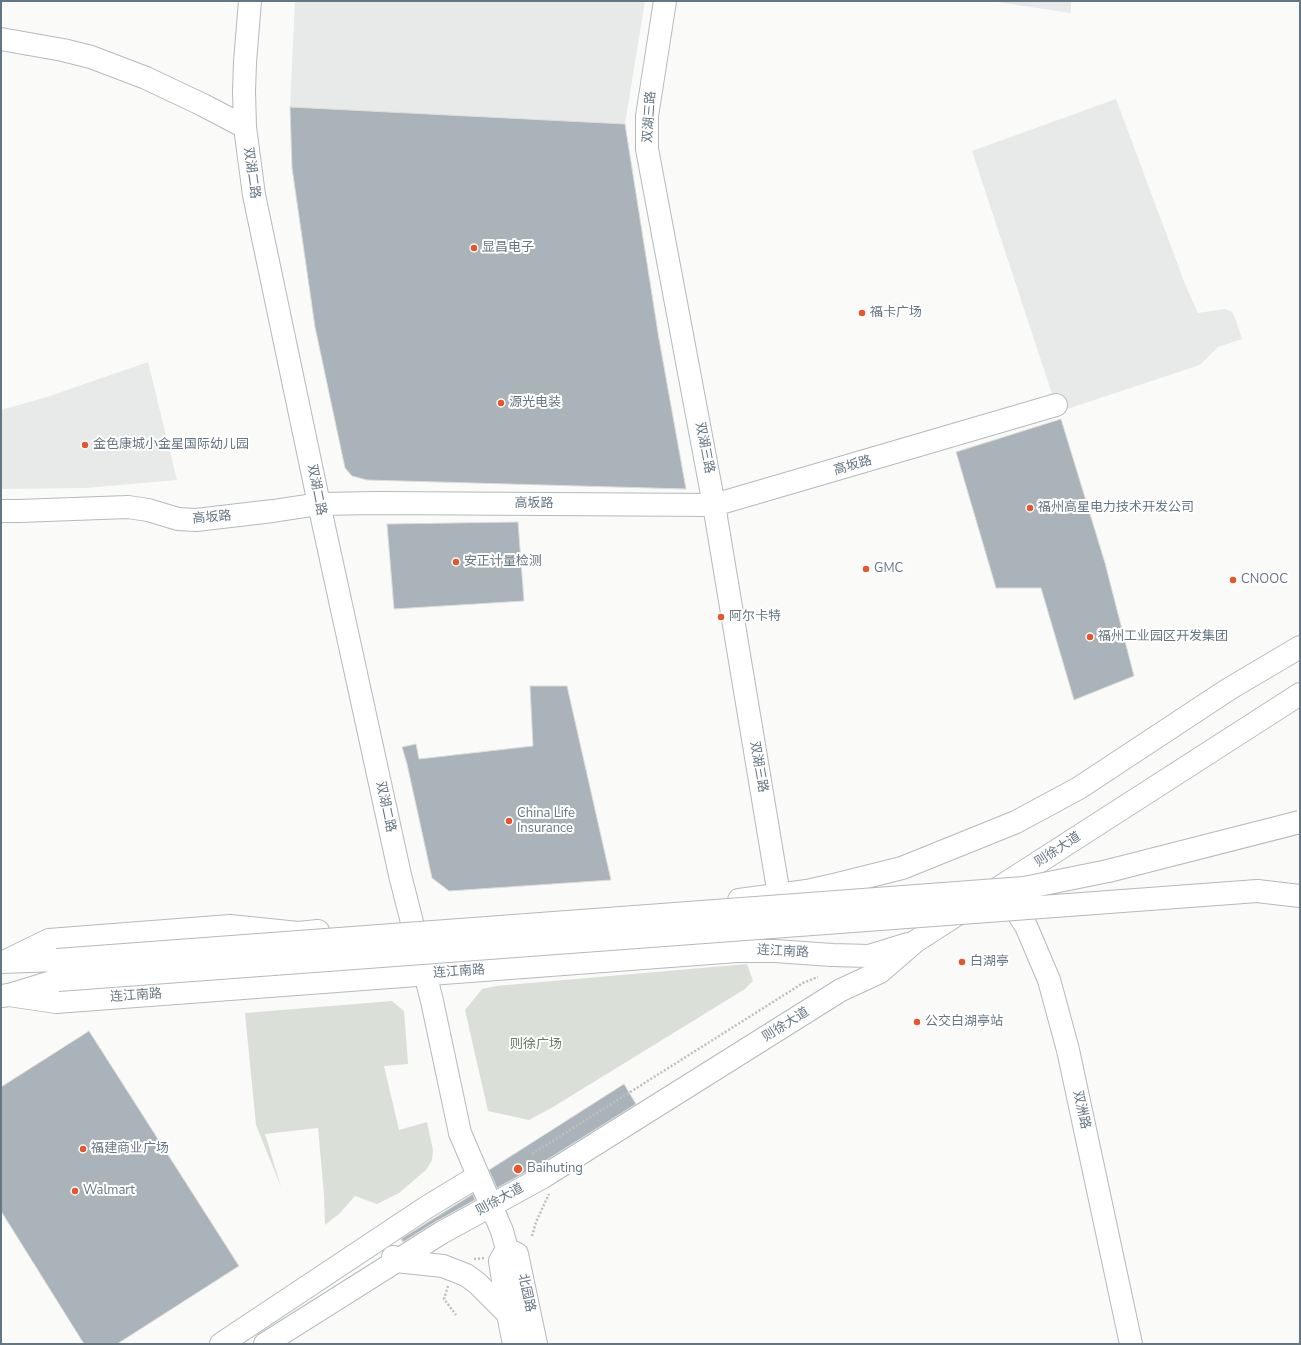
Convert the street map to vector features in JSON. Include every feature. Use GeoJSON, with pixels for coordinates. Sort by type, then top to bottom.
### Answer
{"type":"FeatureCollection","features":[{"type":"Feature","properties":{"kind":"main road","name":"双湖二路"},"geometry":{"type":"LineString","coordinates":[[250,1],[245,62],[245,127],[254,195],[319,504],[400,876],[425,974],[460,1133],[478,1176]]}},
{"type":"Feature","properties":{"kind":"main road","name":"双湖三路"},"geometry":{"type":"LineString","coordinates":[[665,1],[648,116],[647,149],[714,505],[779,895]]}},
{"type":"Feature","properties":{"kind":"main road"},"geometry":{"type":"LineString","coordinates":[[1,39],[63,50],[97,59],[146,78],[204,105],[245,127]]}},
{"type":"Feature","properties":{"kind":"main road","name":"高坂路"},"geometry":{"type":"LineString","coordinates":[[1,511],[128,507],[148,510],[178,519],[196,520],[319,504],[714,505],[845,468],[1056,405]]}},
{"type":"Feature","properties":{"kind":"main road"},"geometry":{"type":"LineString","coordinates":[[4,962],[49,940],[230,926],[298,933],[412,925],[743,899],[779,895],[838,884],[902,868],[1016,822],[1079,788],[1223,694],[1300,647]]}},
{"type":"Feature","properties":{"kind":"main road","name":"则徐大道"},"geometry":{"type":"LineString","coordinates":[[265,1344],[441,1233],[543,1177],[841,990],[880,972],[916,942],[1300,694]]}},
{"type":"Feature","properties":{"kind":"main road"},"geometry":{"type":"LineString","coordinates":[[5,996],[58,970],[1024,888],[1108,870],[1300,822]]}},
{"type":"Feature","properties":{"kind":"main road","name":"双洲路"},"geometry":{"type":"LineString","coordinates":[[1001,887],[1026,926],[1049,980],[1068,1050],[1131,1344]]}},
{"type":"Feature","properties":{"kind":"main road"},"geometry":{"type":"LineString","coordinates":[[4,962],[58,970],[1257,891],[1300,896]]}},
{"type":"Feature","properties":{"kind":"main road","name":"连江南路"},"geometry":{"type":"LineString","coordinates":[[5,996],[56,1002],[737,951],[775,951],[869,956],[916,942]]}},
{"type":"Feature","properties":{"kind":"main road"},"geometry":{"type":"LineString","coordinates":[[221,1344],[427,1207],[478,1176]]}},
{"type":"Feature","properties":{"kind":"main road","name":"北园路"},"geometry":{"type":"LineString","coordinates":[[478,1176],[502,1231],[507,1249],[500,1261],[514,1344]]}},
{"type":"Feature","properties":{"kind":"main road"},"geometry":{"type":"LineString","coordinates":[[380,1238],[396,1261],[431,1264],[454,1270],[477,1283],[508,1314],[529,1310]]}},
{"type":"Feature","properties":{"kind":"main road","name":"北园路"},"geometry":{"type":"LineString","coordinates":[[507,1249],[518,1254],[536,1344]]}},
{"type":"Feature","properties":{"kind":"path"},"geometry":{"type":"LineString","coordinates":[[532,1154],[803,984],[818,977]]}},
{"type":"Feature","properties":{"kind":"path"},"geometry":{"type":"LineString","coordinates":[[532,1236],[536,1222],[550,1193]]}},
{"type":"Feature","properties":{"kind":"path"},"geometry":{"type":"LineString","coordinates":[[449,1284],[444,1299],[456,1315]]}},
{"type":"Feature","properties":{"kind":"shaded area"},"geometry":{"type":"Polygon","coordinates":[[[295,1],[645,1],[625,124],[290,107],[295,1]]]}},
{"type":"Feature","properties":{"kind":"shaded area"},"geometry":{"type":"Polygon","coordinates":[[[990,1],[1071,1],[1071,13],[990,1]]]}},
{"type":"Feature","properties":{"kind":"shaded area"},"geometry":{"type":"Polygon","coordinates":[[[1116,99],[1185,284],[1198,313],[1225,309],[1232,312],[1242,339],[1218,347],[1200,365],[1058,412],[972,151],[1116,99]]]}},
{"type":"Feature","properties":{"kind":"shaded area","name":"金色康城小金星国际幼儿园"},"geometry":{"type":"Polygon","coordinates":[[[148,362],[177,480],[85,488],[1,489],[1,410],[47,397],[148,362]]]}},
{"type":"Feature","properties":{"kind":"green space","name":"则徐广场"},"geometry":{"type":"Polygon","coordinates":[[[747,964],[753,981],[745,989],[553,1107],[529,1120],[488,1111],[465,1010],[482,989],[496,986],[747,964]]]}},
{"type":"Feature","properties":{"kind":"green space"},"geometry":{"type":"Polygon","coordinates":[[[392,1001],[404,1011],[408,1064],[384,1066],[399,1130],[427,1122],[433,1150],[432,1160],[426,1170],[399,1193],[377,1204],[355,1196],[339,1214],[325,1225],[324,1194],[318,1128],[265,1134],[281,1187],[256,1125],[245,1013],[392,1001]]]}},
{"type":"Feature","properties":{"kind":"building"},"geometry":{"type":"Polygon","coordinates":[[[290,107],[625,124],[659,339],[686,489],[367,480],[352,476],[345,468],[315,327],[292,168],[290,107]]]}},
{"type":"Feature","properties":{"kind":"building","name":"福州高星电力技术开发公司"},"geometry":{"type":"Polygon","coordinates":[[[1061,419],[1105,563],[1134,676],[1074,700],[1041,588],[996,588],[956,452],[1061,419]]]}},
{"type":"Feature","properties":{"kind":"building","name":"安正计量检测"},"geometry":{"type":"Polygon","coordinates":[[[518,522],[524,601],[394,609],[387,524],[518,522]]]}},
{"type":"Feature","properties":{"kind":"building","name":"China Life Insurance"},"geometry":{"type":"Polygon","coordinates":[[[530,686],[567,686],[611,880],[449,891],[432,878],[402,747],[416,744],[419,759],[533,746],[530,686]]]}},
{"type":"Feature","properties":{"kind":"building","name":"福建商业广场"},"geometry":{"type":"Polygon","coordinates":[[[89,1031],[239,1266],[117,1344],[84,1344],[1,1211],[1,1087],[89,1031]]]}},
{"type":"Feature","properties":{"kind":"building"},"geometry":{"type":"Polygon","coordinates":[[[624,1084],[636,1104],[537,1166],[497,1188],[489,1170],[624,1084]]]}},
{"type":"Feature","properties":{"kind":"building"},"geometry":{"type":"Polygon","coordinates":[[[473,1194],[475,1200],[403,1242],[401,1239],[473,1194]]]}},
{"type":"Feature","properties":{"kind":"place","name":"显昌电子"},"geometry":{"type":"Point","coordinates":[474,248]}},
{"type":"Feature","properties":{"kind":"place","name":"福卡广场"},"geometry":{"type":"Point","coordinates":[862,313]}},
{"type":"Feature","properties":{"kind":"place","name":"源光电装"},"geometry":{"type":"Point","coordinates":[501,403]}},
{"type":"Feature","properties":{"kind":"place","name":"金色康城小金星国际幼儿园"},"geometry":{"type":"Point","coordinates":[85,445]}},
{"type":"Feature","properties":{"kind":"place","name":"福州高星电力技术开发公司"},"geometry":{"type":"Point","coordinates":[1030,508]}},
{"type":"Feature","properties":{"kind":"place","name":"安正计量检测"},"geometry":{"type":"Point","coordinates":[456,562]}},
{"type":"Feature","properties":{"kind":"place","name":"GMC"},"geometry":{"type":"Point","coordinates":[866,569]}},
{"type":"Feature","properties":{"kind":"place","name":"CNOOC"},"geometry":{"type":"Point","coordinates":[1233,580]}},
{"type":"Feature","properties":{"kind":"place","name":"阿尔卡特"},"geometry":{"type":"Point","coordinates":[721,617]}},
{"type":"Feature","properties":{"kind":"place","name":"福州工业园区开发集团"},"geometry":{"type":"Point","coordinates":[1090,637]}},
{"type":"Feature","properties":{"kind":"place","name":"China Life Insurance"},"geometry":{"type":"Point","coordinates":[509,821]}},
{"type":"Feature","properties":{"kind":"place","name":"白湖亭"},"geometry":{"type":"Point","coordinates":[962,962]}},
{"type":"Feature","properties":{"kind":"place","name":"公交白湖亭站"},"geometry":{"type":"Point","coordinates":[917,1022]}},
{"type":"Feature","properties":{"kind":"place","name":"福建商业广场"},"geometry":{"type":"Point","coordinates":[83,1149]}},
{"type":"Feature","properties":{"kind":"place","name":"Baihuting"},"geometry":{"type":"Point","coordinates":[518,1169]}},
{"type":"Feature","properties":{"kind":"place","name":"Walmart"},"geometry":{"type":"Point","coordinates":[75,1191]}}]}
